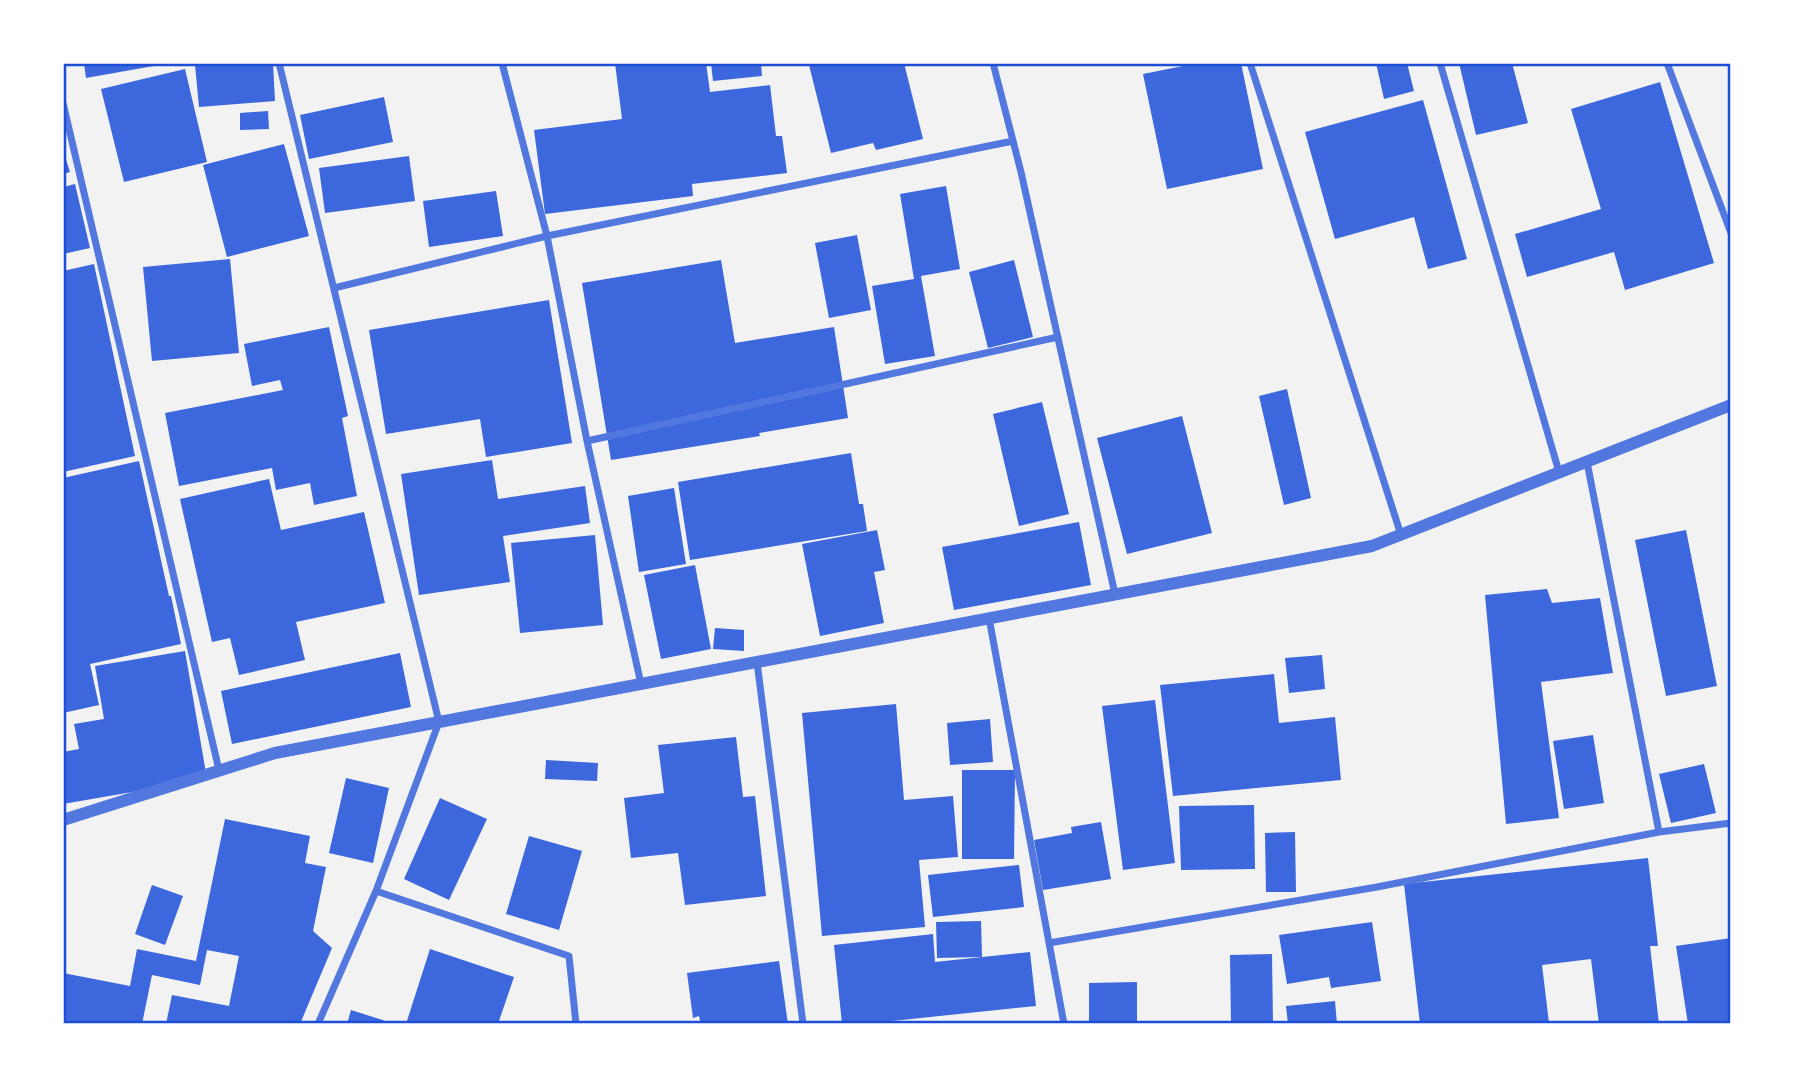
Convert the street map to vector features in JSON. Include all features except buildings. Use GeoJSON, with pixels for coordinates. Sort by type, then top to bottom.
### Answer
{"type":"FeatureCollection","features":[{"type":"Feature","properties":{"kind":"street"},"geometry":{"type":"LineString","coordinates":[[279,63],[439,722],[376,891],[318,1024]]}},
{"type":"Feature","properties":{"kind":"street"},"geometry":{"type":"LineString","coordinates":[[502,63],[547,236],[587,441],[642,684]]}},
{"type":"Feature","properties":{"kind":"street"},"geometry":{"type":"LineString","coordinates":[[993,63],[1115,594]]}},
{"type":"Feature","properties":{"kind":"street"},"geometry":{"type":"LineString","coordinates":[[1250,63],[1401,535]]}},
{"type":"Feature","properties":{"kind":"street"},"geometry":{"type":"LineString","coordinates":[[1440,63],[1559,472]]}},
{"type":"Feature","properties":{"kind":"street"},"geometry":{"type":"LineString","coordinates":[[1667,63],[1731,233]]}},
{"type":"Feature","properties":{"kind":"street"},"geometry":{"type":"LineString","coordinates":[[63,103],[219,770]]}},
{"type":"Feature","properties":{"kind":"street"},"geometry":{"type":"LineString","coordinates":[[334,288],[547,236],[1013,141]]}},
{"type":"Feature","properties":{"kind":"street"},"geometry":{"type":"LineString","coordinates":[[587,441],[1058,337]]}},
{"type":"Feature","properties":{"kind":"street"},"geometry":{"type":"LineString","coordinates":[[63,820],[275,753],[1372,546],[1731,405]]}},
{"type":"Feature","properties":{"kind":"street"},"geometry":{"type":"LineString","coordinates":[[1587,462],[1659,832]]}},
{"type":"Feature","properties":{"kind":"street"},"geometry":{"type":"LineString","coordinates":[[989,618],[1064,1024]]}},
{"type":"Feature","properties":{"kind":"street"},"geometry":{"type":"LineString","coordinates":[[757,662],[803,1024]]}},
{"type":"Feature","properties":{"kind":"street"},"geometry":{"type":"LineString","coordinates":[[1049,943],[1377,887],[1659,832],[1731,823]]}},
{"type":"Feature","properties":{"kind":"street"},"geometry":{"type":"LineString","coordinates":[[376,891],[569,956],[576,1024]]}}]}
